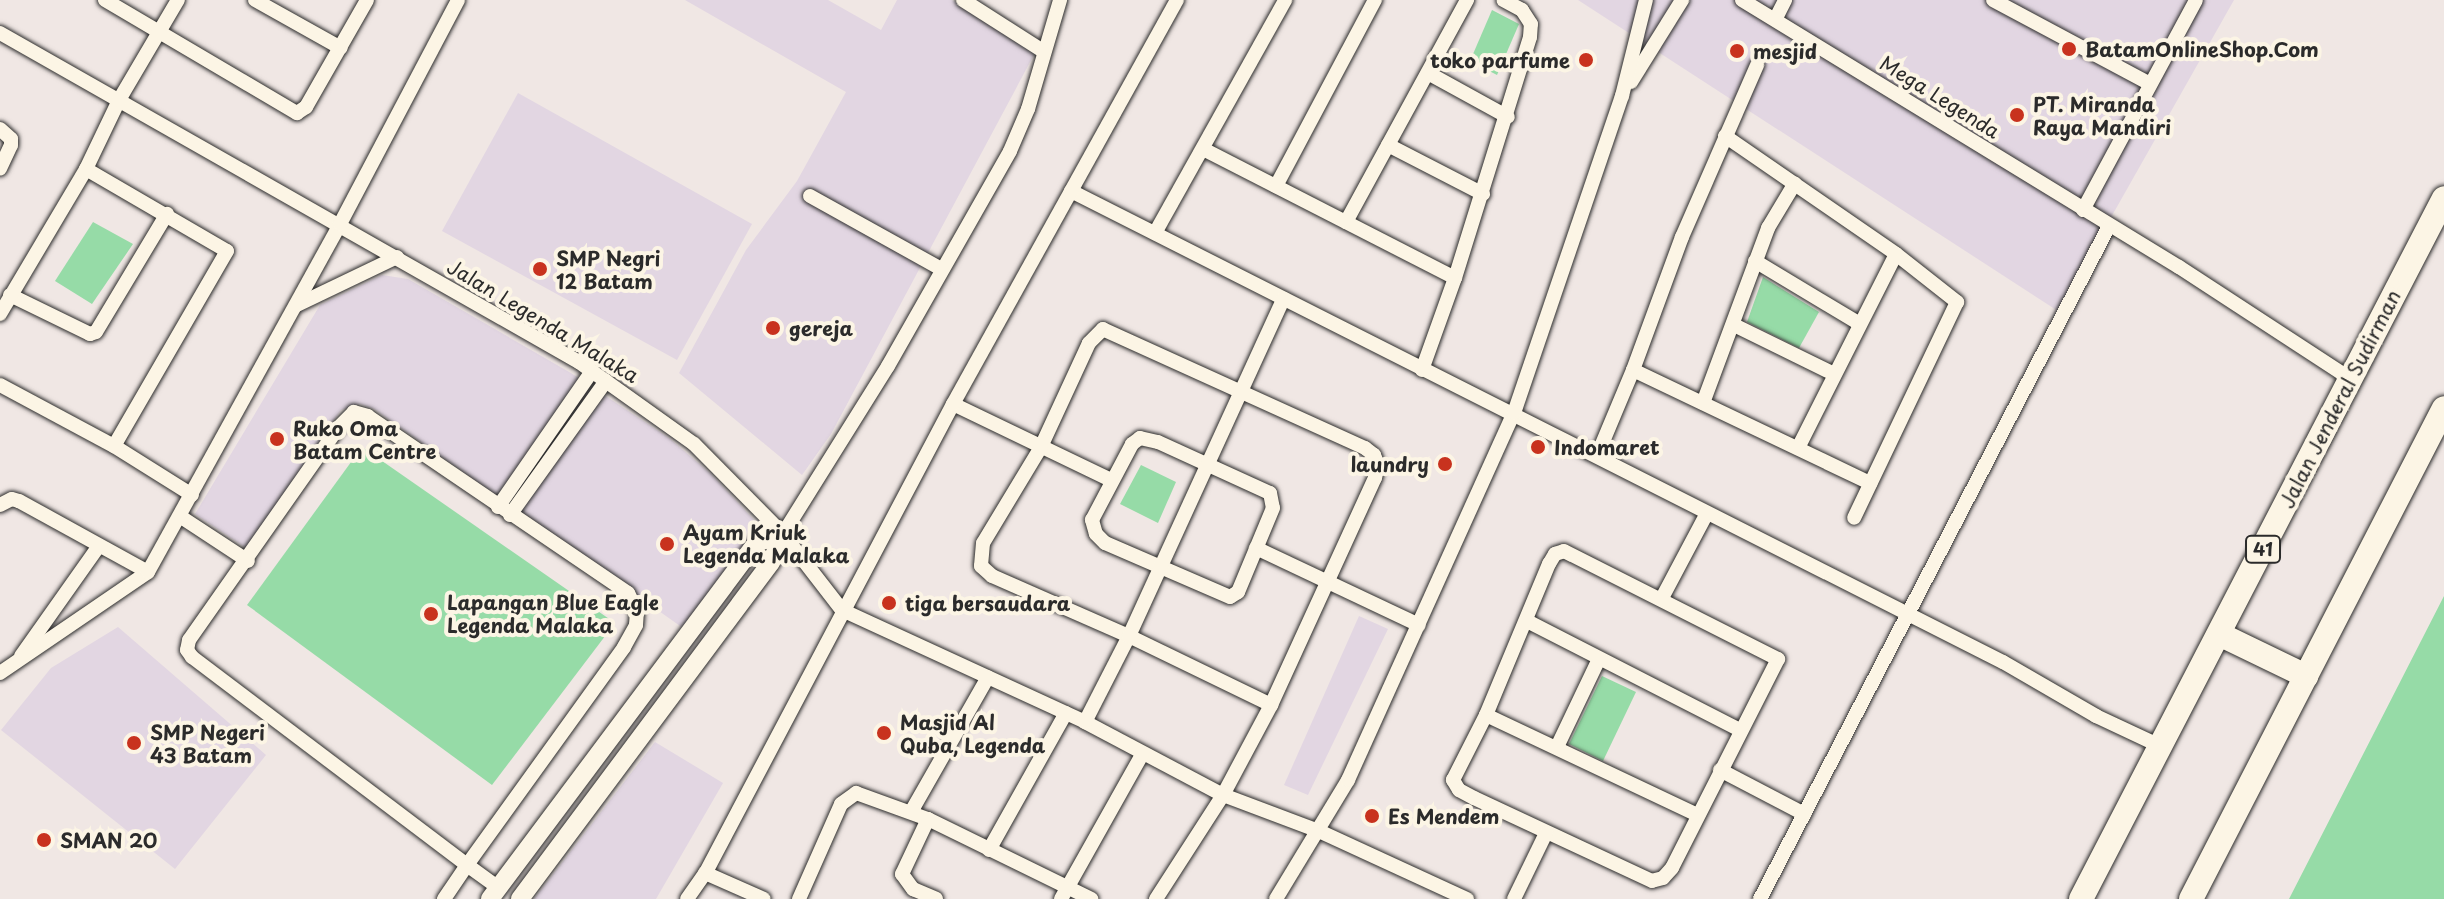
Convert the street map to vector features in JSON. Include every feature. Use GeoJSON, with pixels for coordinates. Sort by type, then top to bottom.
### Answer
{"type":"FeatureCollection","features":[{"type":"Feature","properties":{"kind":"highway","name":"Jalan Jenderal Sudirman"},"geometry":{"type":"LineString","coordinates":[[2081,899],[2444,198]]}},
{"type":"Feature","properties":{"kind":"highway"},"geometry":{"type":"LineString","coordinates":[[2191,899],[2444,408]]}},
{"type":"Feature","properties":{"kind":"highway"},"geometry":{"type":"LineString","coordinates":[[2219,634],[2306,676]]}},
{"type":"Feature","properties":{"kind":"street"},"geometry":{"type":"LineString","coordinates":[[105,0],[297,113],[306,107],[367,0]]}},
{"type":"Feature","properties":{"kind":"street"},"geometry":{"type":"LineString","coordinates":[[0,314],[86,169],[119,100],[178,0]]}},
{"type":"Feature","properties":{"kind":"street"},"geometry":{"type":"LineString","coordinates":[[255,0],[341,48]]}},
{"type":"Feature","properties":{"kind":"street"},"geometry":{"type":"LineString","coordinates":[[0,673],[148,572],[296,306],[458,0]]}},
{"type":"Feature","properties":{"kind":"street"},"geometry":{"type":"LineString","coordinates":[[963,0],[1043,51]]}},
{"type":"Feature","properties":{"kind":"street"},"geometry":{"type":"LineString","coordinates":[[520,899],[771,562],[783,534],[888,366],[1015,141],[1060,0]]}},
{"type":"Feature","properties":{"kind":"street"},"geometry":{"type":"LineString","coordinates":[[687,899],[705,873],[953,404],[1177,0]]}},
{"type":"Feature","properties":{"kind":"street"},"geometry":{"type":"LineString","coordinates":[[1155,233],[1285,0]]}},
{"type":"Feature","properties":{"kind":"street"},"geometry":{"type":"LineString","coordinates":[[1276,186],[1375,0]]}},
{"type":"Feature","properties":{"kind":"street"},"geometry":{"type":"LineString","coordinates":[[1346,222],[1467,0]]}},
{"type":"Feature","properties":{"kind":"street"},"geometry":{"type":"LineString","coordinates":[[1422,370],[1508,117],[1531,24],[1522,10],[1503,0]]}},
{"type":"Feature","properties":{"kind":"street"},"geometry":{"type":"LineString","coordinates":[[1276,899],[1348,780],[1514,413],[1622,96],[1646,0]]}},
{"type":"Feature","properties":{"kind":"street"},"geometry":{"type":"LineString","coordinates":[[1622,96],[1682,0]]}},
{"type":"Feature","properties":{"kind":"street","name":"Mega Legenda"},"geometry":{"type":"LineString","coordinates":[[1742,0],[1776,18],[2351,379]]}},
{"type":"Feature","properties":{"kind":"street"},"geometry":{"type":"LineString","coordinates":[[1776,18],[1785,0]]}},
{"type":"Feature","properties":{"kind":"street"},"geometry":{"type":"LineString","coordinates":[[1993,0],[2150,84]]}},
{"type":"Feature","properties":{"kind":"street"},"geometry":{"type":"LineString","coordinates":[[2083,210],[2196,0]]}},
{"type":"Feature","properties":{"kind":"street","name":"Jalan Legenda Malaka"},"geometry":{"type":"LineString","coordinates":[[0,33],[340,224],[592,371],[694,444],[783,534],[842,610]]}},
{"type":"Feature","properties":{"kind":"street"},"geometry":{"type":"LineString","coordinates":[[1597,456],[1633,370],[1682,237],[1757,65]]}},
{"type":"Feature","properties":{"kind":"street"},"geometry":{"type":"LineString","coordinates":[[1428,73],[1508,117]]}},
{"type":"Feature","properties":{"kind":"street"},"geometry":{"type":"LineString","coordinates":[[0,129],[11,139],[11,145],[0,169]]}},
{"type":"Feature","properties":{"kind":"street"},"geometry":{"type":"LineString","coordinates":[[1725,136],[1896,254],[1957,302],[1854,518]]}},
{"type":"Feature","properties":{"kind":"street"},"geometry":{"type":"LineString","coordinates":[[1388,145],[1483,194]]}},
{"type":"Feature","properties":{"kind":"street"},"geometry":{"type":"LineString","coordinates":[[1203,149],[1455,278]]}},
{"type":"Feature","properties":{"kind":"street"},"geometry":{"type":"LineString","coordinates":[[86,169],[227,251],[114,446]]}},
{"type":"Feature","properties":{"kind":"street"},"geometry":{"type":"LineString","coordinates":[[1703,403],[1768,228],[1795,183]]}},
{"type":"Feature","properties":{"kind":"street"},"geometry":{"type":"LineString","coordinates":[[1071,191],[2003,662],[2096,716],[2160,746]]}},
{"type":"Feature","properties":{"kind":"street"},"geometry":{"type":"LineString","coordinates":[[810,196],[941,269]]}},
{"type":"Feature","properties":{"kind":"street"},"geometry":{"type":"LineString","coordinates":[[10,295],[90,334],[96,332],[167,214]]}},
{"type":"Feature","properties":{"kind":"street"},"geometry":{"type":"LineString","coordinates":[[1760,899],[2109,226]]}},
{"type":"Feature","properties":{"kind":"street"},"geometry":{"type":"LineString","coordinates":[[1798,448],[1858,323],[1896,254]]}},
{"type":"Feature","properties":{"kind":"street"},"geometry":{"type":"LineString","coordinates":[[296,306],[397,257]]}},
{"type":"Feature","properties":{"kind":"street"},"geometry":{"type":"LineString","coordinates":[[1755,261],[1858,323]]}},
{"type":"Feature","properties":{"kind":"street"},"geometry":{"type":"LineString","coordinates":[[1085,722],[1129,636],[1283,299]]}},
{"type":"Feature","properties":{"kind":"street"},"geometry":{"type":"LineString","coordinates":[[1734,325],[1834,374]]}},
{"type":"Feature","properties":{"kind":"street"},"geometry":{"type":"LineString","coordinates":[[1156,899],[1223,795],[1271,705],[1329,582],[1378,465],[1374,455],[1103,329],[1089,343],[1041,447],[983,543],[981,566],[992,576],[1129,636],[1271,705]]}},
{"type":"Feature","properties":{"kind":"street"},"geometry":{"type":"LineString","coordinates":[[1633,370],[1870,483]]}},
{"type":"Feature","properties":{"kind":"street"},"geometry":{"type":"LineString","coordinates":[[504,511],[592,371]]}},
{"type":"Feature","properties":{"kind":"street"},"geometry":{"type":"LineString","coordinates":[[504,511],[606,381]]}},
{"type":"Feature","properties":{"kind":"street"},"geometry":{"type":"LineString","coordinates":[[0,385],[114,446],[192,495]]}},
{"type":"Feature","properties":{"kind":"street"},"geometry":{"type":"LineString","coordinates":[[953,404],[1111,480]]}},
{"type":"Feature","properties":{"kind":"street"},"geometry":{"type":"LineString","coordinates":[[444,899],[467,865],[636,625],[634,601],[628,593],[368,416],[354,412],[338,428],[248,561],[189,640],[187,650],[192,657],[467,865],[494,894],[756,543],[783,534]]}},
{"type":"Feature","properties":{"kind":"street"},"geometry":{"type":"LineString","coordinates":[[1140,438],[1270,493],[1273,508],[1238,592],[1230,597],[1105,543],[1096,534],[1092,520],[1111,480],[1132,444],[1140,438]]}},
{"type":"Feature","properties":{"kind":"street"},"geometry":{"type":"LineString","coordinates":[[0,505],[12,499],[19,501],[148,572]]}},
{"type":"Feature","properties":{"kind":"street"},"geometry":{"type":"LineString","coordinates":[[1662,598],[1707,513]]}},
{"type":"Feature","properties":{"kind":"street"},"geometry":{"type":"LineString","coordinates":[[181,517],[248,561]]}},
{"type":"Feature","properties":{"kind":"street"},"geometry":{"type":"LineString","coordinates":[[15,665],[99,546]]}},
{"type":"Feature","properties":{"kind":"street"},"geometry":{"type":"LineString","coordinates":[[1256,548],[1419,625]]}},
{"type":"Feature","properties":{"kind":"street"},"geometry":{"type":"LineString","coordinates":[[1564,551],[1662,598],[1778,659],[1672,868],[1663,878],[1652,881],[1459,790],[1453,780],[1486,715],[1555,554],[1564,551]]}},
{"type":"Feature","properties":{"kind":"street"},"geometry":{"type":"LineString","coordinates":[[842,610],[1085,722],[1223,795],[1319,831],[1467,899]]}},
{"type":"Feature","properties":{"kind":"street"},"geometry":{"type":"LineString","coordinates":[[1527,621],[1740,730]]}},
{"type":"Feature","properties":{"kind":"street"},"geometry":{"type":"LineString","coordinates":[[1557,747],[1599,659]]}},
{"type":"Feature","properties":{"kind":"street"},"geometry":{"type":"LineString","coordinates":[[911,812],[988,677]]}},
{"type":"Feature","properties":{"kind":"street"},"geometry":{"type":"LineString","coordinates":[[989,850],[1066,713]]}},
{"type":"Feature","properties":{"kind":"street"},"geometry":{"type":"LineString","coordinates":[[1486,715],[1698,815]]}},
{"type":"Feature","properties":{"kind":"street"},"geometry":{"type":"LineString","coordinates":[[1064,893],[1143,753]]}},
{"type":"Feature","properties":{"kind":"street"},"geometry":{"type":"LineString","coordinates":[[1720,770],[1804,814]]}},
{"type":"Feature","properties":{"kind":"street"},"geometry":{"type":"LineString","coordinates":[[799,899],[841,804],[850,795],[874,797],[928,819],[1064,893],[1091,899]]}},
{"type":"Feature","properties":{"kind":"street"},"geometry":{"type":"LineString","coordinates":[[928,819],[902,874],[913,889],[936,899]]}},
{"type":"Feature","properties":{"kind":"street"},"geometry":{"type":"LineString","coordinates":[[1514,899],[1546,833]]}},
{"type":"Feature","properties":{"kind":"street"},"geometry":{"type":"LineString","coordinates":[[705,873],[764,899]]}},
{"type":"Feature","properties":{"kind":"shaded area"},"geometry":{"type":"Polygon","coordinates":[[[685,0],[828,0],[881,30],[897,0],[952,0],[1036,51],[831,434],[802,475],[679,373],[746,250],[797,181],[846,92],[685,0]]]}},
{"type":"Feature","properties":{"kind":"shaded area"},"geometry":{"type":"Polygon","coordinates":[[[1578,0],[2234,0],[2058,311],[1578,0]]]}},
{"type":"Feature","properties":{"kind":"shaded area"},"geometry":{"type":"Polygon","coordinates":[[[518,93],[752,224],[677,360],[442,231],[518,93]]]}},
{"type":"Feature","properties":{"kind":"shaded area"},"geometry":{"type":"Polygon","coordinates":[[[382,275],[408,279],[571,373],[669,438],[711,474],[771,538],[697,638],[374,409],[360,404],[341,410],[246,548],[195,514],[320,305],[382,275]]]}},
{"type":"Feature","properties":{"kind":"shaded area"},"geometry":{"type":"Polygon","coordinates":[[[1359,616],[1388,629],[1308,795],[1284,785],[1359,616]]]}},
{"type":"Feature","properties":{"kind":"shaded area","name":"SMP Negeri 43 Batam"},"geometry":{"type":"Polygon","coordinates":[[[118,627],[266,755],[175,869],[1,730],[51,668],[118,627]]]}},
{"type":"Feature","properties":{"kind":"shaded area"},"geometry":{"type":"Polygon","coordinates":[[[655,742],[723,783],[656,899],[534,899],[655,742]]]}},
{"type":"Feature","properties":{"kind":"green space"},"geometry":{"type":"Polygon","coordinates":[[[1492,10],[1519,24],[1497,75],[1470,61],[1492,10]]]}},
{"type":"Feature","properties":{"kind":"green space"},"geometry":{"type":"Polygon","coordinates":[[[93,222],[133,244],[92,304],[55,281],[93,222]]]}},
{"type":"Feature","properties":{"kind":"green space"},"geometry":{"type":"Polygon","coordinates":[[[1763,277],[1819,312],[1799,348],[1747,322],[1763,277]]]}},
{"type":"Feature","properties":{"kind":"green space","name":"Lapangan Blue Eagle Legenda Malaka"},"geometry":{"type":"Polygon","coordinates":[[[362,447],[615,623],[492,785],[247,605],[362,447]]]}},
{"type":"Feature","properties":{"kind":"green space"},"geometry":{"type":"Polygon","coordinates":[[[1141,465],[1176,482],[1158,523],[1120,504],[1141,465]]]}},
{"type":"Feature","properties":{"kind":"green space"},"geometry":{"type":"Polygon","coordinates":[[[2444,596],[2444,899],[2289,899],[2375,731],[2444,596]]]}},
{"type":"Feature","properties":{"kind":"green space"},"geometry":{"type":"Polygon","coordinates":[[[1602,676],[1636,692],[1603,761],[1569,744],[1602,676]]]}},
{"type":"Feature","properties":{"kind":"place","name":"BatamOnlineShop.Com"},"geometry":{"type":"Point","coordinates":[2069,49]}},
{"type":"Feature","properties":{"kind":"place","name":"mesjid"},"geometry":{"type":"Point","coordinates":[1737,51]}},
{"type":"Feature","properties":{"kind":"place","name":"toko parfume"},"geometry":{"type":"Point","coordinates":[1586,60]}},
{"type":"Feature","properties":{"kind":"place","name":"PT. Miranda Raya Mandiri"},"geometry":{"type":"Point","coordinates":[2017,115]}},
{"type":"Feature","properties":{"kind":"place","name":"SMP Negri 12 Batam"},"geometry":{"type":"Point","coordinates":[540,269]}},
{"type":"Feature","properties":{"kind":"place","name":"gereja"},"geometry":{"type":"Point","coordinates":[773,328]}},
{"type":"Feature","properties":{"kind":"place","name":"Ruko Oma Batam Centre"},"geometry":{"type":"Point","coordinates":[277,439]}},
{"type":"Feature","properties":{"kind":"place","name":"Indomaret"},"geometry":{"type":"Point","coordinates":[1538,447]}},
{"type":"Feature","properties":{"kind":"place","name":"laundry"},"geometry":{"type":"Point","coordinates":[1445,464]}},
{"type":"Feature","properties":{"kind":"place","name":"Ayam Kriuk Legenda Malaka"},"geometry":{"type":"Point","coordinates":[667,544]}},
{"type":"Feature","properties":{"kind":"place","name":"tiga bersaudara"},"geometry":{"type":"Point","coordinates":[889,603]}},
{"type":"Feature","properties":{"kind":"place","name":"Lapangan Blue Eagle Legenda Malaka"},"geometry":{"type":"Point","coordinates":[431,614]}},
{"type":"Feature","properties":{"kind":"place","name":"Masjid Al Quba, Legenda"},"geometry":{"type":"Point","coordinates":[884,733]}},
{"type":"Feature","properties":{"kind":"place","name":"SMP Negeri 43 Batam"},"geometry":{"type":"Point","coordinates":[134,743]}},
{"type":"Feature","properties":{"kind":"place","name":"Es Mendem"},"geometry":{"type":"Point","coordinates":[1372,816]}},
{"type":"Feature","properties":{"kind":"place","name":"SMAN 20"},"geometry":{"type":"Point","coordinates":[44,840]}}]}
